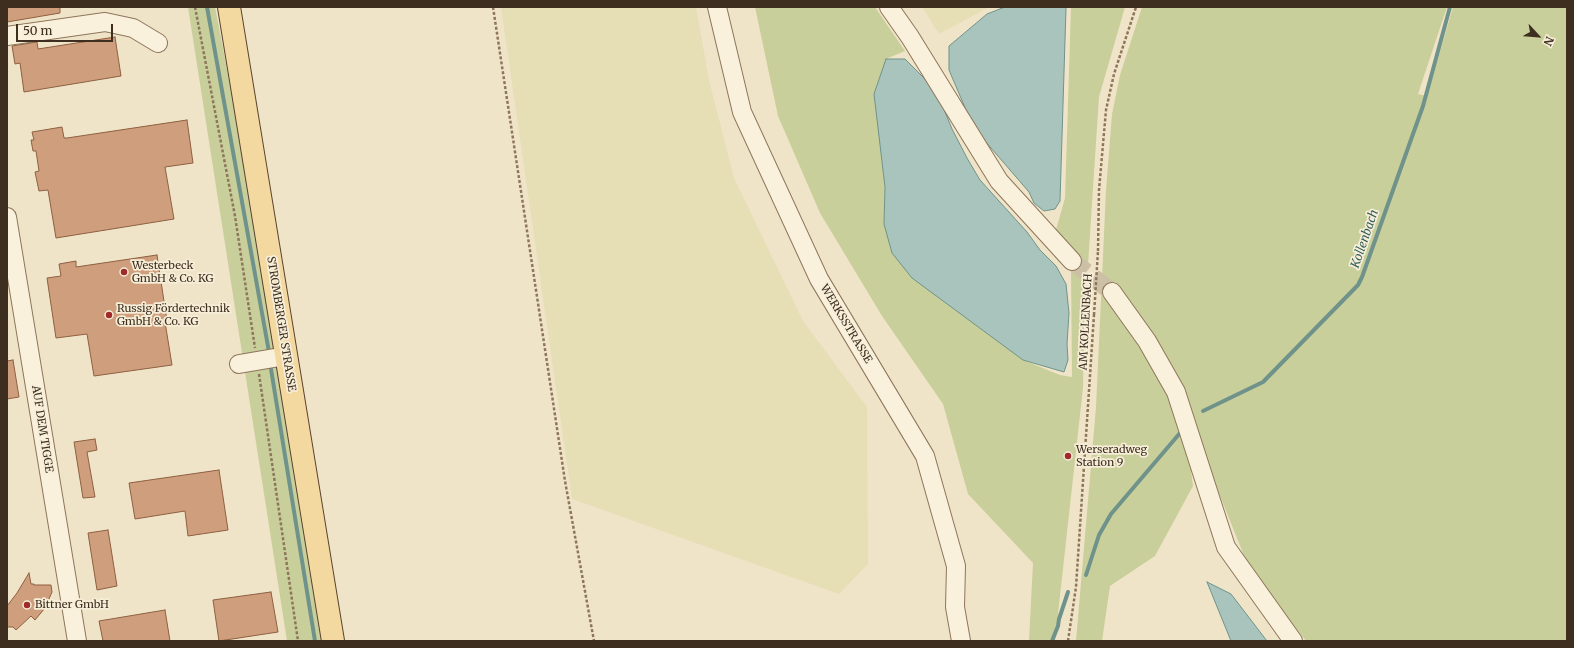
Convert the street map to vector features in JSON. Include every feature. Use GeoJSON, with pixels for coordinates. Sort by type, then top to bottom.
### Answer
{"type":"FeatureCollection","features":[{"type":"Feature","properties":{"kind":"main road","name":"STROMBERGER STRASSE"},"geometry":{"type":"LineString","coordinates":[[229,7],[333,641]]}},
{"type":"Feature","properties":{"kind":"street","name":"WERKSSTRASSE"},"geometry":{"type":"LineString","coordinates":[[717,7],[742,112],[819,279],[925,456],[956,566],[955,607],[961,641]]}},
{"type":"Feature","properties":{"kind":"street"},"geometry":{"type":"LineString","coordinates":[[889,7],[910,37],[999,181],[1072,261]]}},
{"type":"Feature","properties":{"kind":"street"},"geometry":{"type":"LineString","coordinates":[[7,36],[105,22],[133,28],[158,43]]}},
{"type":"Feature","properties":{"kind":"street","name":"AUF DEM TIGGE"},"geometry":{"type":"LineString","coordinates":[[7,217],[77,641]]}},
{"type":"Feature","properties":{"kind":"street"},"geometry":{"type":"LineString","coordinates":[[1112,292],[1147,341],[1176,392],[1226,547],[1293,641]]}},
{"type":"Feature","properties":{"kind":"street"},"geometry":{"type":"LineString","coordinates":[[239,364],[286,356]]}},
{"type":"Feature","properties":{"kind":"path"},"geometry":{"type":"LineString","coordinates":[[195,7],[234,216],[298,641]]}},
{"type":"Feature","properties":{"kind":"path"},"geometry":{"type":"LineString","coordinates":[[493,7],[565,481],[594,641]]}},
{"type":"Feature","properties":{"kind":"path","name":"AM KOLLENBACH"},"geometry":{"type":"LineString","coordinates":[[1068,641],[1076,587],[1098,252],[1099,190],[1106,110],[1114,74],[1136,7]]}},
{"type":"Feature","properties":{"kind":"shaded area"},"geometry":{"type":"Polygon","coordinates":[[[501,7],[696,7],[709,80],[734,178],[803,321],[867,407],[868,564],[839,594],[572,499],[501,7]]]}},
{"type":"Feature","properties":{"kind":"shaded area"},"geometry":{"type":"Polygon","coordinates":[[[922,7],[989,7],[939,34],[922,7]]]}},
{"type":"Feature","properties":{"kind":"green space"},"geometry":{"type":"Polygon","coordinates":[[[188,7],[215,7],[241,141],[323,641],[287,641],[188,7]]]}},
{"type":"Feature","properties":{"kind":"green space"},"geometry":{"type":"Polygon","coordinates":[[[755,7],[875,7],[905,51],[886,59],[882,157],[885,187],[884,224],[1023,360],[1060,375],[1072,377],[1071,271],[1085,281],[1083,388],[1055,641],[1029,641],[1033,563],[968,494],[943,404],[882,316],[820,213],[778,116],[755,7]]]}},
{"type":"Feature","properties":{"kind":"green space"},"geometry":{"type":"Polygon","coordinates":[[[1071,7],[1125,7],[1099,97],[1088,265],[1056,230],[1065,198],[1071,7]]]}},
{"type":"Feature","properties":{"kind":"green space"},"geometry":{"type":"Polygon","coordinates":[[[1142,7],[1447,7],[1418,94],[1427,96],[1453,7],[1567,7],[1567,641],[1306,641],[1251,573],[1202,451],[1189,454],[1193,486],[1155,556],[1110,586],[1102,641],[1076,641],[1096,407],[1106,190],[1112,114],[1120,75],[1142,7]]]}},
{"type":"Feature","properties":{"kind":"water"},"geometry":{"type":"Polygon","coordinates":[[[1005,7],[1066,8],[1060,201],[1055,209],[1044,211],[1034,203],[1029,192],[985,141],[966,110],[949,70],[949,46],[987,14],[1005,7]]]}},
{"type":"Feature","properties":{"kind":"water"},"geometry":{"type":"Polygon","coordinates":[[[886,59],[905,59],[924,78],[939,97],[952,129],[980,180],[1027,232],[1040,250],[1056,266],[1066,284],[1069,313],[1067,344],[1068,360],[1064,372],[1023,360],[912,278],[892,253],[884,224],[885,187],[874,94],[886,59]]]}},
{"type":"Feature","properties":{"kind":"water"},"geometry":{"type":"Polygon","coordinates":[[[1207,582],[1231,594],[1267,641],[1231,641],[1207,582]]]}},
{"type":"Feature","properties":{"kind":"building"},"geometry":{"type":"Polygon","coordinates":[[[7,7],[60,7],[60,13],[7,22],[7,7]]]}},
{"type":"Feature","properties":{"kind":"building"},"geometry":{"type":"Polygon","coordinates":[[[115,37],[121,76],[24,92],[20,63],[15,64],[12,46],[37,42],[38,49],[115,37]]]}},
{"type":"Feature","properties":{"kind":"building"},"geometry":{"type":"Polygon","coordinates":[[[187,120],[193,163],[165,167],[174,219],[56,238],[48,190],[39,191],[35,172],[39,171],[36,151],[33,151],[31,140],[34,140],[32,132],[62,127],[64,138],[67,138],[187,120]]]}},
{"type":"Feature","properties":{"kind":"building"},"geometry":{"type":"Polygon","coordinates":[[[157,255],[172,365],[94,376],[87,334],[56,338],[47,278],[61,276],[59,264],[76,261],[76,267],[157,255]]]}},
{"type":"Feature","properties":{"kind":"building"},"geometry":{"type":"Polygon","coordinates":[[[13,360],[19,397],[7,399],[7,361],[13,360]]]}},
{"type":"Feature","properties":{"kind":"building"},"geometry":{"type":"Polygon","coordinates":[[[95,439],[97,450],[87,452],[95,497],[83,498],[74,442],[95,439]]]}},
{"type":"Feature","properties":{"kind":"building"},"geometry":{"type":"Polygon","coordinates":[[[219,470],[228,530],[188,536],[185,511],[135,519],[129,483],[219,470]]]}},
{"type":"Feature","properties":{"kind":"building"},"geometry":{"type":"Polygon","coordinates":[[[108,530],[117,586],[97,590],[88,533],[108,530]]]}},
{"type":"Feature","properties":{"kind":"building","name":"Bittner GmbH"},"geometry":{"type":"Polygon","coordinates":[[[29,573],[31,584],[51,585],[52,592],[45,608],[35,620],[31,616],[16,630],[13,627],[7,627],[7,606],[29,573]]]}},
{"type":"Feature","properties":{"kind":"building"},"geometry":{"type":"Polygon","coordinates":[[[271,592],[278,632],[219,641],[213,600],[271,592]]]}},
{"type":"Feature","properties":{"kind":"building"},"geometry":{"type":"Polygon","coordinates":[[[165,610],[170,641],[103,641],[99,621],[165,610]]]}},
{"type":"Feature","properties":{"kind":"waterway"},"geometry":{"type":"LineString","coordinates":[[207,7],[269,352]]}},
{"type":"Feature","properties":{"kind":"waterway","name":"Kollenbach"},"geometry":{"type":"LineString","coordinates":[[1203,411],[1263,382],[1358,285],[1423,106],[1450,7]]}},
{"type":"Feature","properties":{"kind":"waterway"},"geometry":{"type":"LineString","coordinates":[[271,369],[315,641]]}},
{"type":"Feature","properties":{"kind":"waterway","name":"Kollenbach"},"geometry":{"type":"LineString","coordinates":[[1086,575],[1099,535],[1111,514],[1180,433]]}},
{"type":"Feature","properties":{"kind":"waterway","name":"Kollenbach"},"geometry":{"type":"LineString","coordinates":[[1052,641],[1068,592]]}},
{"type":"Feature","properties":{"kind":"tunnel"},"geometry":{"type":"LineString","coordinates":[[1072,261],[1112,292]]}},
{"type":"Feature","properties":{"kind":"place","name":"Westerbeck GmbH & Co. KG"},"geometry":{"type":"Point","coordinates":[124,272]}},
{"type":"Feature","properties":{"kind":"place","name":"Russig Fördertechnik GmbH & Co. KG"},"geometry":{"type":"Point","coordinates":[109,315]}},
{"type":"Feature","properties":{"kind":"place","name":"Werseradweg Station 9"},"geometry":{"type":"Point","coordinates":[1068,456]}},
{"type":"Feature","properties":{"kind":"place","name":"Bittner GmbH"},"geometry":{"type":"Point","coordinates":[27,605]}}]}
